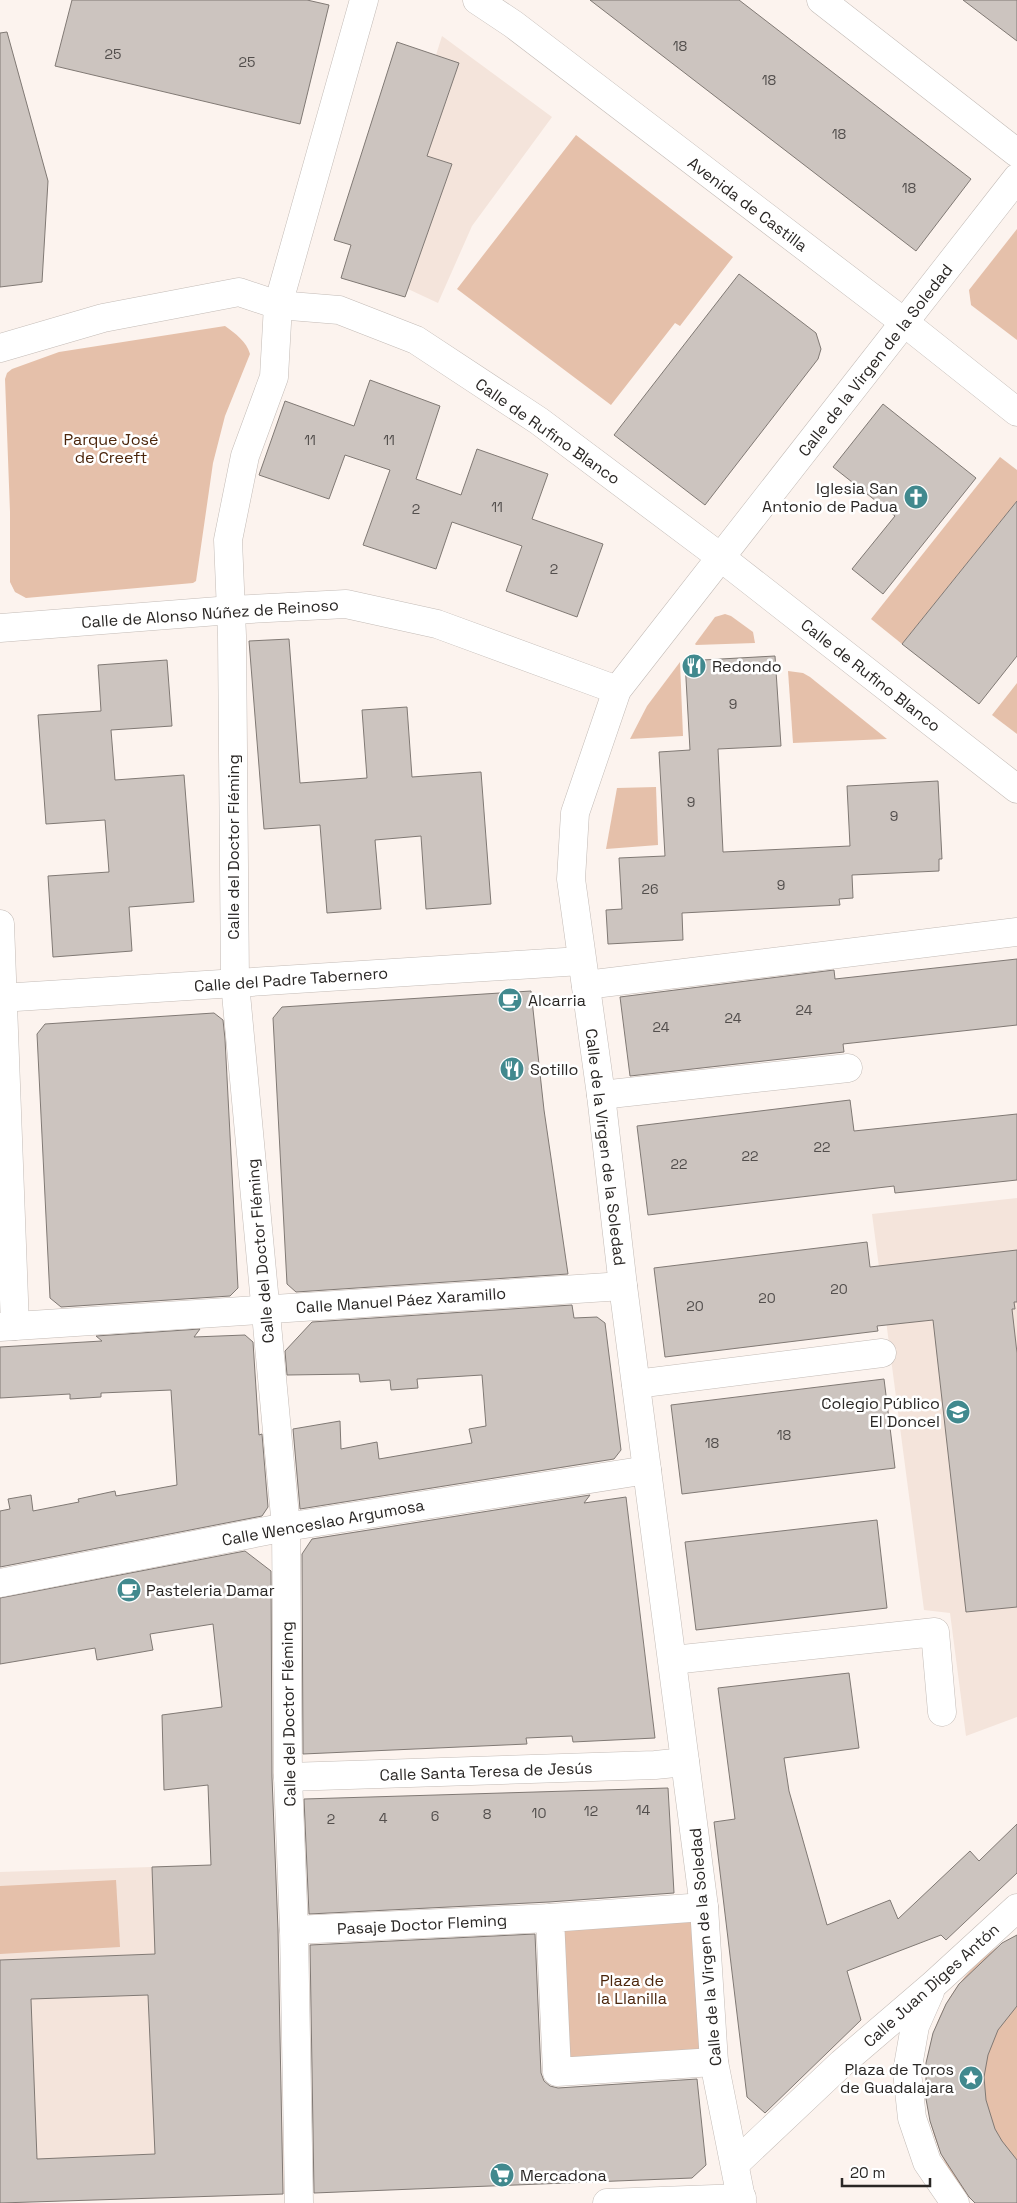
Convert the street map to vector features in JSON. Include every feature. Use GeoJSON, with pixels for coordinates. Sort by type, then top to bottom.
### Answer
{"type":"FeatureCollection","features":[{"type":"Feature","properties":{"kind":"street","name":"Calle del Doctor Fléming"},"geometry":{"type":"LineString","coordinates":[[299,2203],[294,1930],[288,1777],[286,1527],[234,983],[231,610],[228,540],[245,456],[274,376],[278,305],[364,0]]}},
{"type":"Feature","properties":{"kind":"street","name":"Avenida de Castilla"},"geometry":{"type":"LineString","coordinates":[[477,0],[513,24],[905,323],[1017,412]]}},
{"type":"Feature","properties":{"kind":"street"},"geometry":{"type":"LineString","coordinates":[[821,0],[1017,153]]}},
{"type":"Feature","properties":{"kind":"street","name":"Calle de la Virgen de la Soledad"},"geometry":{"type":"LineString","coordinates":[[742,2200],[714,2062],[704,1908],[623,1286],[601,1095],[571,880],[575,813],[617,690],[1017,178]]}},
{"type":"Feature","properties":{"kind":"street","name":"Calle de Rufino Blanco"},"geometry":{"type":"LineString","coordinates":[[0,348],[103,318],[239,292],[278,305],[340,310],[416,340],[539,421],[720,556],[1014,781]]}},
{"type":"Feature","properties":{"kind":"street","name":"Calle de Alonso Núñez de Reinoso"},"geometry":{"type":"LineString","coordinates":[[0,628],[231,610],[346,604],[437,624],[617,690]]}},
{"type":"Feature","properties":{"kind":"street"},"geometry":{"type":"LineString","coordinates":[[0,924],[8,1327]]}},
{"type":"Feature","properties":{"kind":"street","name":"Calle del Padre Tabernero"},"geometry":{"type":"LineString","coordinates":[[1,998],[234,983],[583,973],[1017,932]]}},
{"type":"Feature","properties":{"kind":"street"},"geometry":{"type":"LineString","coordinates":[[601,1095],[848,1068]]}},
{"type":"Feature","properties":{"kind":"street","name":"Calle Manuel Páez Xaramillo"},"geometry":{"type":"LineString","coordinates":[[8,1327],[623,1286]]}},
{"type":"Feature","properties":{"kind":"street"},"geometry":{"type":"LineString","coordinates":[[636,1384],[882,1353]]}},
{"type":"Feature","properties":{"kind":"street","name":"Calle Wenceslao Argumosa"},"geometry":{"type":"LineString","coordinates":[[0,1584],[286,1527],[647,1470]]}},
{"type":"Feature","properties":{"kind":"street"},"geometry":{"type":"LineString","coordinates":[[672,1660],[935,1632],[942,1712]]}},
{"type":"Feature","properties":{"kind":"street","name":"Calle Santa Teresa de Jesús"},"geometry":{"type":"LineString","coordinates":[[288,1777],[655,1765],[685,1762]]}},
{"type":"Feature","properties":{"kind":"street"},"geometry":{"type":"LineString","coordinates":[[704,1908],[550,1918],[557,2072],[714,2062]]}},
{"type":"Feature","properties":{"kind":"street","name":"Calle Juan Diges Antón"},"geometry":{"type":"LineString","coordinates":[[735,2164],[842,2063],[934,1984],[1017,1908]]}},
{"type":"Feature","properties":{"kind":"street","name":"Pasaje Doctor Fleming"},"geometry":{"type":"LineString","coordinates":[[294,1930],[550,1918]]}},
{"type":"Feature","properties":{"kind":"street"},"geometry":{"type":"LineString","coordinates":[[934,1984],[915,2026],[907,2072],[912,2118],[927,2162],[955,2203]]}},
{"type":"Feature","properties":{"kind":"street"},"geometry":{"type":"LineString","coordinates":[[607,2203],[742,2200]]}},
{"type":"Feature","properties":{"kind":"shaded area"},"geometry":{"type":"Polygon","coordinates":[[[442,36],[552,117],[472,226],[438,303],[408,289],[452,164],[427,156],[459,63],[436,55],[442,36]]]}},
{"type":"Feature","properties":{"kind":"shaded area","name":"Colegio Público El Doncel"},"geometry":{"type":"Polygon","coordinates":[[[1017,1198],[1017,1717],[966,1736],[950,1613],[924,1610],[872,1214],[1017,1198]]]}},
{"type":"Feature","properties":{"kind":"shaded area"},"geometry":{"type":"Polygon","coordinates":[[[273,1863],[285,2194],[0,2203],[0,1872],[273,1863]]]}},
{"type":"Feature","properties":{"kind":"green space"},"geometry":{"type":"Polygon","coordinates":[[[576,135],[733,257],[680,326],[675,323],[611,405],[457,289],[576,135]]]}},
{"type":"Feature","properties":{"kind":"green space"},"geometry":{"type":"Polygon","coordinates":[[[1017,229],[1017,340],[971,305],[969,290],[1017,229]]]}},
{"type":"Feature","properties":{"kind":"green space","name":"Parque José de Creeft"},"geometry":{"type":"Polygon","coordinates":[[[225,326],[237,335],[250,354],[225,416],[213,463],[196,581],[193,583],[26,598],[15,592],[10,582],[10,512],[5,379],[7,373],[12,369],[59,352],[225,326]]]}},
{"type":"Feature","properties":{"kind":"green space"},"geometry":{"type":"Polygon","coordinates":[[[1000,457],[1017,470],[1017,501],[902,644],[871,619],[1000,457]]]}},
{"type":"Feature","properties":{"kind":"green space"},"geometry":{"type":"Polygon","coordinates":[[[725,614],[731,616],[753,632],[755,643],[696,645],[715,617],[725,614]]]}},
{"type":"Feature","properties":{"kind":"green space"},"geometry":{"type":"Polygon","coordinates":[[[680,662],[683,736],[630,739],[647,706],[680,662]]]}},
{"type":"Feature","properties":{"kind":"green space"},"geometry":{"type":"Polygon","coordinates":[[[788,671],[803,673],[810,677],[887,739],[793,743],[788,671]]]}},
{"type":"Feature","properties":{"kind":"green space"},"geometry":{"type":"Polygon","coordinates":[[[1017,683],[1017,734],[992,715],[1017,683]]]}},
{"type":"Feature","properties":{"kind":"green space"},"geometry":{"type":"Polygon","coordinates":[[[656,787],[658,845],[606,849],[617,788],[656,787]]]}},
{"type":"Feature","properties":{"kind":"green space"},"geometry":{"type":"Polygon","coordinates":[[[116,1880],[120,1947],[0,1954],[0,1886],[116,1880]]]}},
{"type":"Feature","properties":{"kind":"green space","name":"Plaza de la Llanilla"},"geometry":{"type":"Polygon","coordinates":[[[704,1907],[714,2062],[557,2072],[550,1918],[704,1907]]]}},
{"type":"Feature","properties":{"kind":"green space","name":"Plaza de Toros de Guadalajara"},"geometry":{"type":"Polygon","coordinates":[[[1017,1935],[1017,2203],[975,2203],[950,2172],[934,2135],[927,2105],[926,2076],[930,2047],[938,2020],[952,1995],[969,1972],[991,1952],[1017,1935]]]}},
{"type":"Feature","properties":{"kind":"building"},"geometry":{"type":"Polygon","coordinates":[[[72,0],[307,0],[329,5],[300,124],[55,66],[72,0]]]}},
{"type":"Feature","properties":{"kind":"building"},"geometry":{"type":"Polygon","coordinates":[[[590,0],[739,0],[971,179],[916,251],[590,0]]]}},
{"type":"Feature","properties":{"kind":"building"},"geometry":{"type":"Polygon","coordinates":[[[963,0],[1017,0],[1017,41],[963,0]]]}},
{"type":"Feature","properties":{"kind":"building"},"geometry":{"type":"Polygon","coordinates":[[[7,32],[48,181],[42,282],[0,287],[0,33],[7,32]]]}},
{"type":"Feature","properties":{"kind":"building"},"geometry":{"type":"Polygon","coordinates":[[[397,42],[459,63],[427,156],[452,164],[405,297],[341,278],[351,245],[334,240],[397,42]]]}},
{"type":"Feature","properties":{"kind":"building"},"geometry":{"type":"Polygon","coordinates":[[[739,274],[816,333],[821,349],[818,359],[705,505],[614,435],[739,274]]]}},
{"type":"Feature","properties":{"kind":"building"},"geometry":{"type":"Polygon","coordinates":[[[370,380],[440,406],[416,479],[461,495],[477,449],[548,474],[532,519],[603,544],[577,617],[506,591],[522,546],[452,522],[436,569],[363,545],[390,470],[345,455],[329,499],[259,475],[285,401],[354,426],[370,380]]]}},
{"type":"Feature","properties":{"kind":"building","name":"Iglesia San Antonio de Padua"},"geometry":{"type":"Polygon","coordinates":[[[883,404],[976,478],[883,594],[852,569],[895,516],[833,467],[883,404]]]}},
{"type":"Feature","properties":{"kind":"building"},"geometry":{"type":"Polygon","coordinates":[[[1017,501],[1017,656],[979,704],[902,644],[1017,501]]]}},
{"type":"Feature","properties":{"kind":"building"},"geometry":{"type":"Polygon","coordinates":[[[289,639],[300,783],[367,778],[362,710],[407,707],[412,777],[481,772],[491,904],[426,909],[421,836],[375,840],[381,909],[327,913],[320,825],[264,829],[249,641],[289,639]]]}},
{"type":"Feature","properties":{"kind":"building"},"geometry":{"type":"Polygon","coordinates":[[[775,656],[781,746],[718,749],[723,852],[850,846],[847,786],[938,781],[942,859],[939,859],[939,871],[852,875],[853,898],[839,899],[840,905],[682,913],[683,940],[608,944],[606,910],[622,909],[619,858],[665,856],[659,752],[690,750],[685,661],[775,656]]]}},
{"type":"Feature","properties":{"kind":"building"},"geometry":{"type":"Polygon","coordinates":[[[167,660],[172,726],[111,730],[115,780],[184,775],[194,902],[129,907],[132,951],[53,957],[48,876],[109,872],[105,820],[46,824],[38,715],[101,711],[98,665],[167,660]]]}},
{"type":"Feature","properties":{"kind":"building"},"geometry":{"type":"Polygon","coordinates":[[[1017,959],[1017,1025],[843,1044],[844,1052],[630,1076],[620,997],[834,970],[835,979],[1017,959]]]}},
{"type":"Feature","properties":{"kind":"building"},"geometry":{"type":"Polygon","coordinates":[[[531,991],[544,1110],[568,1274],[296,1292],[287,1284],[273,1018],[282,1007],[531,991]]]}},
{"type":"Feature","properties":{"kind":"building"},"geometry":{"type":"Polygon","coordinates":[[[214,1013],[223,1020],[225,1039],[238,1288],[230,1296],[61,1307],[50,1298],[37,1034],[45,1024],[214,1013]]]}},
{"type":"Feature","properties":{"kind":"building"},"geometry":{"type":"Polygon","coordinates":[[[850,1100],[854,1131],[1017,1114],[1017,1180],[895,1193],[894,1186],[648,1215],[637,1126],[850,1100]]]}},
{"type":"Feature","properties":{"kind":"building"},"geometry":{"type":"Polygon","coordinates":[[[867,1242],[870,1267],[1017,1250],[1017,1302],[1014,1302],[1015,1309],[1012,1309],[1017,1353],[1017,1607],[966,1612],[933,1320],[877,1326],[878,1331],[665,1357],[654,1268],[867,1242]]]}},
{"type":"Feature","properties":{"kind":"building"},"geometry":{"type":"Polygon","coordinates":[[[572,1305],[574,1318],[597,1317],[605,1323],[621,1450],[614,1459],[300,1509],[293,1429],[340,1421],[341,1449],[377,1442],[379,1459],[472,1443],[469,1429],[486,1426],[482,1375],[417,1379],[418,1388],[391,1390],[390,1380],[360,1382],[359,1374],[287,1375],[285,1351],[312,1322],[572,1305]]]}},
{"type":"Feature","properties":{"kind":"building"},"geometry":{"type":"Polygon","coordinates":[[[200,1329],[194,1337],[245,1335],[253,1342],[259,1435],[262,1434],[268,1507],[262,1516],[0,1567],[0,1511],[10,1509],[8,1499],[31,1495],[33,1511],[79,1502],[78,1499],[115,1491],[116,1496],[177,1485],[171,1390],[101,1393],[101,1397],[70,1399],[70,1394],[0,1398],[0,1347],[102,1341],[96,1336],[200,1329]]]}},
{"type":"Feature","properties":{"kind":"building"},"geometry":{"type":"Polygon","coordinates":[[[884,1379],[895,1468],[682,1494],[671,1405],[884,1379]]]}},
{"type":"Feature","properties":{"kind":"building"},"geometry":{"type":"Polygon","coordinates":[[[590,1495],[584,1503],[626,1497],[655,1738],[573,1742],[572,1736],[526,1738],[527,1744],[303,1754],[302,1554],[312,1539],[590,1495]]]}},
{"type":"Feature","properties":{"kind":"building"},"geometry":{"type":"Polygon","coordinates":[[[877,1520],[887,1608],[696,1630],[685,1542],[877,1520]]]}},
{"type":"Feature","properties":{"kind":"building"},"geometry":{"type":"Polygon","coordinates":[[[245,1551],[271,1571],[272,1777],[278,1930],[283,2194],[0,2203],[0,1960],[155,1954],[152,1867],[211,1865],[208,1785],[164,1790],[162,1715],[222,1707],[213,1624],[150,1634],[153,1650],[97,1660],[95,1648],[0,1664],[0,1598],[245,1551]],[[148,1995],[31,1999],[37,2159],[155,2154],[148,1995]]]}},
{"type":"Feature","properties":{"kind":"building"},"geometry":{"type":"Polygon","coordinates":[[[849,1673],[859,1748],[784,1758],[789,1791],[827,1925],[890,1900],[898,1919],[970,1851],[979,1861],[1017,1824],[1017,1873],[946,1940],[941,1935],[847,1971],[861,2020],[765,2113],[747,2097],[714,1822],[735,1819],[718,1688],[849,1673]]]}},
{"type":"Feature","properties":{"kind":"building"},"geometry":{"type":"Polygon","coordinates":[[[668,1788],[674,1893],[549,1902],[309,1914],[304,1799],[668,1788]]]}},
{"type":"Feature","properties":{"kind":"building"},"geometry":{"type":"Polygon","coordinates":[[[535,1934],[541,2073],[544,2081],[550,2086],[558,2088],[697,2079],[706,2165],[692,2178],[314,2193],[310,1945],[535,1934]]]}},
{"type":"Feature","properties":{"kind":"building","name":"Plaza de Toros de Guadalajara"},"geometry":{"type":"Polygon","coordinates":[[[1017,1935],[1017,2006],[998,2030],[988,2055],[984,2077],[986,2100],[995,2129],[1017,2160],[1017,2203],[975,2203],[969,2197],[941,2154],[930,2121],[926,2099],[926,2063],[933,2033],[946,2004],[959,1984],[1002,1943],[1017,1935]]]}},
{"type":"Feature","properties":{"kind":"place","name":"Iglesia San Antonio de Padua"},"geometry":{"type":"Point","coordinates":[916,497]}},
{"type":"Feature","properties":{"kind":"place","name":"Redondo"},"geometry":{"type":"Point","coordinates":[694,666]}},
{"type":"Feature","properties":{"kind":"place","name":"Alcarria"},"geometry":{"type":"Point","coordinates":[510,1000]}},
{"type":"Feature","properties":{"kind":"place","name":"Sotillo"},"geometry":{"type":"Point","coordinates":[512,1069]}},
{"type":"Feature","properties":{"kind":"place","name":"Colegio Público El Doncel"},"geometry":{"type":"Point","coordinates":[958,1412]}},
{"type":"Feature","properties":{"kind":"place","name":"Pasteleria Damar"},"geometry":{"type":"Point","coordinates":[129,1590]}},
{"type":"Feature","properties":{"kind":"place","name":"Plaza de Toros de Guadalajara"},"geometry":{"type":"Point","coordinates":[971,2078]}},
{"type":"Feature","properties":{"kind":"place","name":"Mercadona"},"geometry":{"type":"Point","coordinates":[502,2175]}}]}
